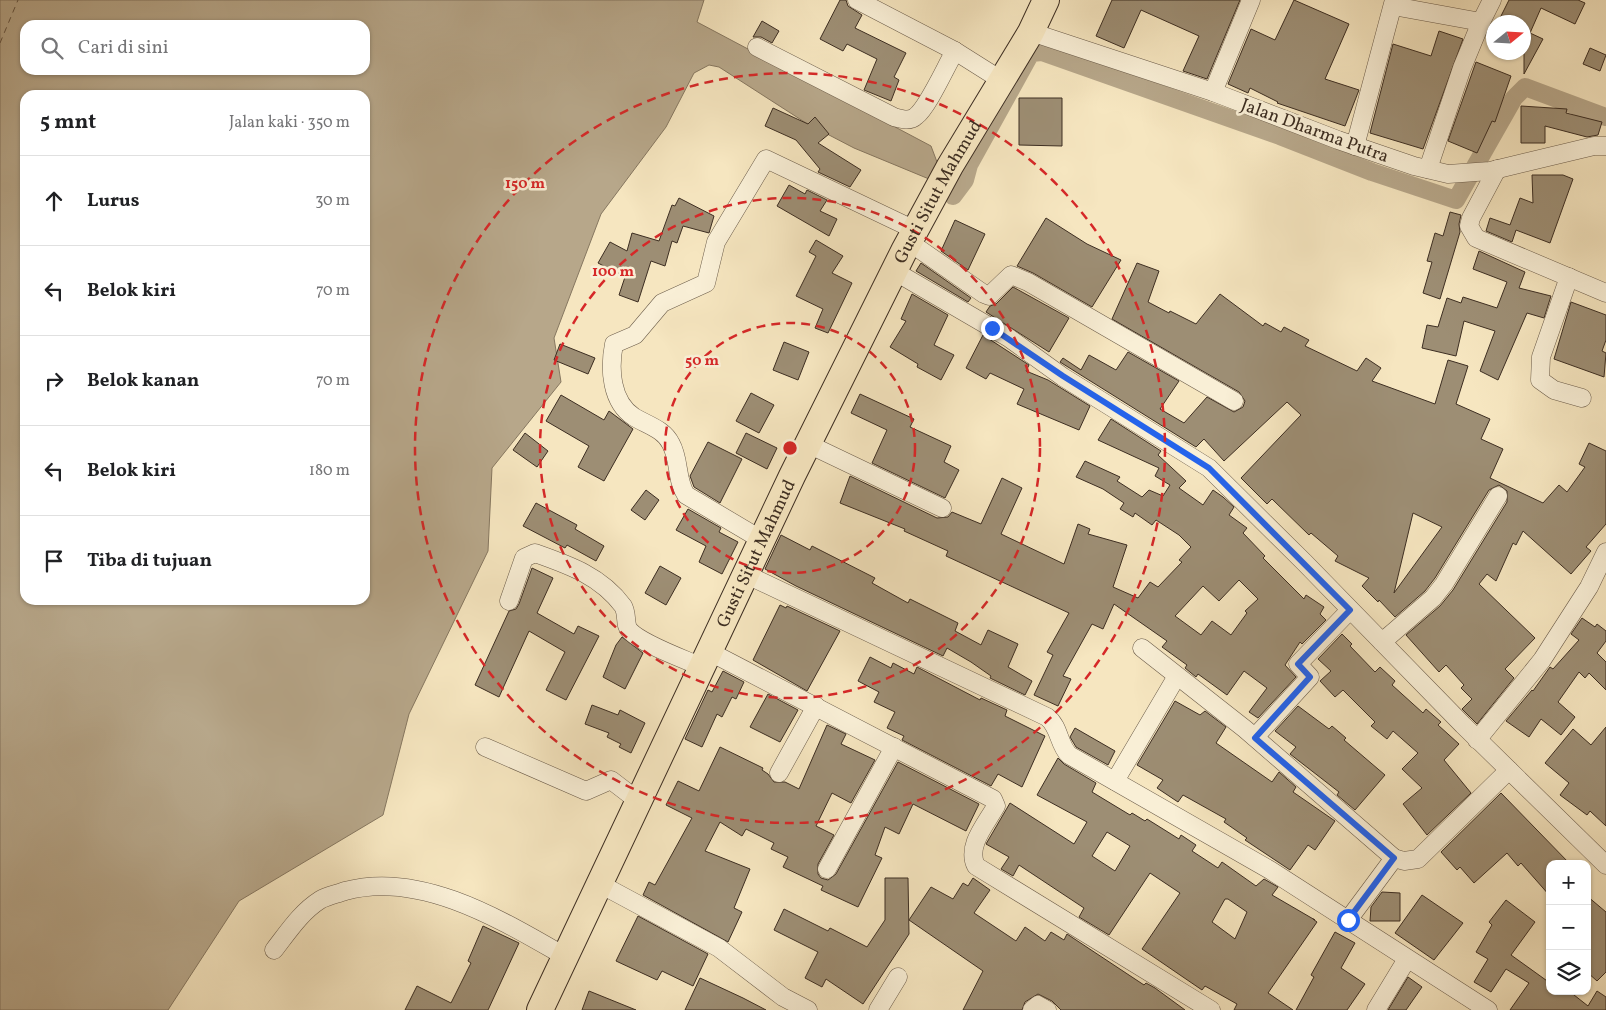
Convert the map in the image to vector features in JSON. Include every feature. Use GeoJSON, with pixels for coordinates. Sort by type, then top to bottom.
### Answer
{"type":"FeatureCollection","features":[{"type":"Feature","properties":{"kind":"highway","name":"Gusti Situt Mahmud"},"geometry":{"type":"LineString","coordinates":[[540,1010],[600,884],[637,800],[706,660],[745,574],[894,271],[950,166],[1031,32],[1046,0]]}},
{"type":"Feature","properties":{"kind":"street"},"geometry":{"type":"LineString","coordinates":[[857,0],[954,51],[1001,80]]}},
{"type":"Feature","properties":{"kind":"street"},"geometry":{"type":"LineString","coordinates":[[1213,92],[1250,0]]}},
{"type":"Feature","properties":{"kind":"street"},"geometry":{"type":"LineString","coordinates":[[1428,169],[1462,68],[1492,0]]}},
{"type":"Feature","properties":{"kind":"street"},"geometry":{"type":"LineString","coordinates":[[1355,146],[1394,3],[1482,22]]}},
{"type":"Feature","properties":{"kind":"street","name":"Jalan Dharma Putra"},"geometry":{"type":"LineString","coordinates":[[1031,32],[1213,92],[1355,146],[1448,174],[1494,170],[1594,146],[1606,146]]}},
{"type":"Feature","properties":{"kind":"street"},"geometry":{"type":"LineString","coordinates":[[757,47],[894,117],[905,120],[916,117],[923,108],[954,51]]}},
{"type":"Feature","properties":{"kind":"street"},"geometry":{"type":"LineString","coordinates":[[762,540],[686,495],[680,482],[672,445],[667,437],[649,424],[635,418],[622,407],[610,364],[614,344],[635,335],[662,303],[706,283],[716,242],[766,159],[916,228],[984,294],[989,296],[1012,275],[1028,282],[1234,401]]}},
{"type":"Feature","properties":{"kind":"street"},"geometry":{"type":"LineString","coordinates":[[1494,170],[1471,218],[1471,231],[1476,238],[1493,247],[1606,292]]}},
{"type":"Feature","properties":{"kind":"street"},"geometry":{"type":"LineString","coordinates":[[894,271],[1009,338],[1063,376],[1209,468],[1477,740],[1606,865]]}},
{"type":"Feature","properties":{"kind":"street"},"geometry":{"type":"LineString","coordinates":[[1569,277],[1541,357],[1540,380],[1554,390],[1582,398]]}},
{"type":"Feature","properties":{"kind":"street"},"geometry":{"type":"LineString","coordinates":[[808,444],[942,508]]}},
{"type":"Feature","properties":{"kind":"street"},"geometry":{"type":"LineString","coordinates":[[1382,642],[1433,598],[1444,584],[1498,496]]}},
{"type":"Feature","properties":{"kind":"street"},"geometry":{"type":"LineString","coordinates":[[1477,740],[1542,660],[1601,577],[1606,552]]}},
{"type":"Feature","properties":{"kind":"street"},"geometry":{"type":"LineString","coordinates":[[509,601],[524,558],[535,553],[596,578],[626,611],[627,626],[630,631],[645,641],[706,660],[816,706],[993,799],[996,806],[972,853],[976,866],[1211,1010]]}},
{"type":"Feature","properties":{"kind":"street"},"geometry":{"type":"LineString","coordinates":[[745,574],[1047,717],[1057,727],[1067,753],[1270,870],[1488,1010]]}},
{"type":"Feature","properties":{"kind":"street"},"geometry":{"type":"LineString","coordinates":[[1255,738],[1310,677],[1298,664],[1350,610]]}},
{"type":"Feature","properties":{"kind":"street"},"geometry":{"type":"LineString","coordinates":[[1142,648],[1255,738],[1394,858],[1404,861],[1418,859],[1508,770]]}},
{"type":"Feature","properties":{"kind":"street"},"geometry":{"type":"LineString","coordinates":[[1115,781],[1177,676]]}},
{"type":"Feature","properties":{"kind":"street"},"geometry":{"type":"LineString","coordinates":[[779,773],[816,706]]}},
{"type":"Feature","properties":{"kind":"street"},"geometry":{"type":"LineString","coordinates":[[827,869],[894,746]]}},
{"type":"Feature","properties":{"kind":"street"},"geometry":{"type":"LineString","coordinates":[[484,747],[586,791],[611,780],[637,800]]}},
{"type":"Feature","properties":{"kind":"street"},"geometry":{"type":"LineString","coordinates":[[1348,920],[1394,858]]}},
{"type":"Feature","properties":{"kind":"street"},"geometry":{"type":"LineString","coordinates":[[600,884],[719,948],[783,997],[808,1010]]}},
{"type":"Feature","properties":{"kind":"street"},"geometry":{"type":"LineString","coordinates":[[274,950],[302,914],[321,899],[356,888],[374,887],[422,892],[462,903],[510,925],[566,957]]}},
{"type":"Feature","properties":{"kind":"street"},"geometry":{"type":"LineString","coordinates":[[1376,1010],[1408,959]]}},
{"type":"Feature","properties":{"kind":"street"},"geometry":{"type":"LineString","coordinates":[[878,1010],[898,977]]}},
{"type":"Feature","properties":{"kind":"street"},"geometry":{"type":"LineString","coordinates":[[1032,1010],[1038,1005],[1047,1010]]}},
{"type":"Feature","properties":{"kind":"shaded area"},"geometry":{"type":"Polygon","coordinates":[[[0,0],[704,0],[697,22],[931,146],[946,186],[854,148],[806,123],[719,67],[709,65],[694,73],[666,127],[601,214],[554,338],[561,382],[492,468],[488,551],[409,714],[383,815],[239,901],[168,1010],[0,1010],[0,0]]]}},
{"type":"Feature","properties":{"kind":"building"},"geometry":{"type":"Polygon","coordinates":[[[840,0],[846,0],[848,6],[862,15],[855,28],[906,53],[894,77],[899,80],[891,101],[864,90],[877,59],[847,44],[843,51],[820,39],[840,0]]]}},
{"type":"Feature","properties":{"kind":"building"},"geometry":{"type":"Polygon","coordinates":[[[1112,0],[1240,0],[1207,79],[1183,71],[1199,36],[1141,10],[1124,48],[1096,36],[1112,0]]]}},
{"type":"Feature","properties":{"kind":"building"},"geometry":{"type":"Polygon","coordinates":[[[1294,0],[1349,24],[1325,79],[1359,90],[1345,126],[1277,103],[1250,88],[1248,93],[1228,84],[1251,29],[1275,40],[1294,0]]]}},
{"type":"Feature","properties":{"kind":"building"},"geometry":{"type":"Polygon","coordinates":[[[1509,0],[1578,0],[1585,3],[1575,24],[1541,8],[1531,31],[1531,15],[1502,15],[1509,0]]]}},
{"type":"Feature","properties":{"kind":"building"},"geometry":{"type":"Polygon","coordinates":[[[762,21],[779,31],[772,43],[761,37],[753,37],[762,21]]]}},
{"type":"Feature","properties":{"kind":"building"},"geometry":{"type":"Polygon","coordinates":[[[1439,31],[1463,39],[1423,149],[1370,133],[1393,44],[1431,56],[1439,31]]]}},
{"type":"Feature","properties":{"kind":"building"},"geometry":{"type":"Polygon","coordinates":[[[1531,33],[1543,39],[1524,74],[1524,60],[1531,60],[1531,33]]]}},
{"type":"Feature","properties":{"kind":"building"},"geometry":{"type":"Polygon","coordinates":[[[1590,48],[1606,55],[1600,71],[1583,64],[1590,48]]]}},
{"type":"Feature","properties":{"kind":"building"},"geometry":{"type":"Polygon","coordinates":[[[1476,62],[1511,76],[1495,122],[1492,121],[1477,153],[1448,141],[1476,62]]]}},
{"type":"Feature","properties":{"kind":"building"},"geometry":{"type":"Polygon","coordinates":[[[1019,98],[1062,98],[1062,146],[1019,145],[1019,98]]]}},
{"type":"Feature","properties":{"kind":"building"},"geometry":{"type":"Polygon","coordinates":[[[1521,106],[1567,109],[1566,113],[1602,122],[1598,135],[1587,137],[1545,126],[1545,143],[1521,143],[1521,106]]]}},
{"type":"Feature","properties":{"kind":"building"},"geometry":{"type":"Polygon","coordinates":[[[773,108],[808,124],[815,117],[829,134],[818,143],[861,170],[850,187],[818,172],[820,169],[796,140],[765,126],[773,108]]]}},
{"type":"Feature","properties":{"kind":"building"},"geometry":{"type":"Polygon","coordinates":[[[1532,175],[1563,175],[1573,179],[1550,243],[1516,230],[1512,242],[1486,231],[1490,218],[1510,225],[1520,198],[1533,203],[1532,175]]]}},
{"type":"Feature","properties":{"kind":"building"},"geometry":{"type":"Polygon","coordinates":[[[789,185],[805,194],[807,190],[827,200],[820,211],[837,219],[829,236],[777,206],[789,185]]]}},
{"type":"Feature","properties":{"kind":"building"},"geometry":{"type":"Polygon","coordinates":[[[679,198],[714,216],[709,233],[683,226],[677,243],[672,241],[665,266],[651,261],[638,302],[619,295],[625,277],[598,263],[610,242],[627,251],[632,233],[659,241],[672,205],[675,206],[679,198]]]}},
{"type":"Feature","properties":{"kind":"building"},"geometry":{"type":"Polygon","coordinates":[[[1450,212],[1461,215],[1460,232],[1440,299],[1423,293],[1432,262],[1427,261],[1435,233],[1443,236],[1450,212]]]}},
{"type":"Feature","properties":{"kind":"building"},"geometry":{"type":"Polygon","coordinates":[[[1046,218],[1087,244],[1121,260],[1092,307],[1033,273],[1017,266],[1046,218]]]}},
{"type":"Feature","properties":{"kind":"building"},"geometry":{"type":"Polygon","coordinates":[[[955,220],[985,234],[968,270],[941,251],[955,220]]]}},
{"type":"Feature","properties":{"kind":"building"},"geometry":{"type":"Polygon","coordinates":[[[816,240],[843,256],[832,273],[852,283],[828,333],[815,328],[823,309],[796,296],[816,256],[809,252],[816,240]]]}},
{"type":"Feature","properties":{"kind":"building"},"geometry":{"type":"Polygon","coordinates":[[[1479,251],[1525,272],[1519,288],[1551,296],[1544,318],[1527,313],[1498,380],[1480,371],[1495,331],[1464,321],[1456,356],[1422,348],[1427,325],[1438,327],[1447,298],[1461,303],[1463,297],[1497,308],[1507,282],[1473,269],[1479,251]]]}},
{"type":"Feature","properties":{"kind":"building"},"geometry":{"type":"Polygon","coordinates":[[[921,263],[971,298],[968,302],[916,271],[921,263]]]}},
{"type":"Feature","properties":{"kind":"building"},"geometry":{"type":"Polygon","coordinates":[[[1137,263],[1159,271],[1148,302],[1169,313],[1170,311],[1196,324],[1220,294],[1263,326],[1265,323],[1281,332],[1284,327],[1309,340],[1305,346],[1357,371],[1366,358],[1381,368],[1372,381],[1435,404],[1448,360],[1468,366],[1456,404],[1490,419],[1481,439],[1503,449],[1490,478],[1543,503],[1559,485],[1567,492],[1585,467],[1579,464],[1589,443],[1606,451],[1606,524],[1586,547],[1591,551],[1571,574],[1523,531],[1516,545],[1513,543],[1496,581],[1487,574],[1479,584],[1535,638],[1505,669],[1514,678],[1477,724],[1462,709],[1472,699],[1461,688],[1464,685],[1446,665],[1439,672],[1406,635],[1440,606],[1453,590],[1507,502],[1507,491],[1499,485],[1489,490],[1435,578],[1425,591],[1395,617],[1362,586],[1369,578],[1335,561],[1338,556],[1311,533],[1309,535],[1272,499],[1267,504],[1241,478],[1301,415],[1287,402],[1224,461],[1204,439],[1196,447],[1060,362],[1063,358],[1081,370],[1089,355],[1116,370],[1128,352],[1179,381],[1160,409],[1184,423],[1207,397],[1234,412],[1243,407],[1245,401],[1239,392],[1112,319],[1137,263]],[[1413,513],[1394,593],[1442,527],[1413,513]]]}},
{"type":"Feature","properties":{"kind":"building"},"geometry":{"type":"Polygon","coordinates":[[[1013,287],[1069,318],[1049,352],[986,312],[990,306],[996,304],[1013,287]]]}},
{"type":"Feature","properties":{"kind":"building"},"geometry":{"type":"Polygon","coordinates":[[[912,294],[948,315],[934,345],[954,355],[941,380],[917,367],[918,364],[890,347],[906,321],[901,319],[912,294]]]}},
{"type":"Feature","properties":{"kind":"building"},"geometry":{"type":"Polygon","coordinates":[[[1571,302],[1606,315],[1606,340],[1602,351],[1606,353],[1604,377],[1554,359],[1571,302]]]}},
{"type":"Feature","properties":{"kind":"building"},"geometry":{"type":"Polygon","coordinates":[[[983,335],[1029,365],[1026,371],[1048,380],[1090,406],[1079,430],[1017,404],[1024,389],[990,373],[986,379],[966,368],[983,335]]]}},
{"type":"Feature","properties":{"kind":"building"},"geometry":{"type":"Polygon","coordinates":[[[784,342],[809,352],[798,380],[773,370],[784,342]]]}},
{"type":"Feature","properties":{"kind":"building"},"geometry":{"type":"Polygon","coordinates":[[[560,344],[595,358],[588,374],[554,360],[560,344]]]}},
{"type":"Feature","properties":{"kind":"building"},"geometry":{"type":"Polygon","coordinates":[[[751,393],[774,405],[759,433],[736,421],[751,393]]]}},
{"type":"Feature","properties":{"kind":"building"},"geometry":{"type":"Polygon","coordinates":[[[860,394],[914,419],[910,427],[951,446],[944,462],[959,470],[945,498],[872,463],[887,430],[851,413],[860,394]]]}},
{"type":"Feature","properties":{"kind":"building"},"geometry":{"type":"Polygon","coordinates":[[[561,395],[604,420],[609,411],[633,429],[604,481],[578,467],[589,446],[546,421],[561,395]]]}},
{"type":"Feature","properties":{"kind":"building"},"geometry":{"type":"Polygon","coordinates":[[[1111,419],[1161,451],[1158,455],[1186,481],[1179,488],[1203,505],[1213,490],[1223,497],[1234,507],[1229,515],[1247,528],[1243,533],[1265,556],[1263,558],[1304,599],[1306,595],[1324,607],[1320,614],[1326,620],[1302,644],[1300,642],[1285,665],[1296,677],[1258,718],[1249,712],[1267,688],[1244,671],[1227,695],[1198,674],[1196,677],[1185,668],[1187,665],[1162,647],[1167,641],[1114,604],[1103,629],[1092,624],[1063,676],[1071,679],[1058,706],[1034,695],[1053,655],[1047,652],[1069,613],[946,556],[948,551],[904,531],[905,529],[840,503],[850,476],[937,518],[948,517],[952,512],[981,524],[1002,478],[1022,488],[1001,534],[1064,564],[1078,524],[1090,529],[1088,534],[1127,545],[1113,587],[1138,598],[1150,582],[1158,587],[1182,562],[1179,560],[1191,547],[1179,535],[1156,520],[1152,525],[1135,513],[1133,517],[1120,509],[1124,503],[1103,489],[1076,477],[1085,461],[1120,477],[1117,481],[1142,497],[1149,490],[1163,496],[1170,485],[1155,476],[1159,468],[1098,440],[1111,419]],[[1239,580],[1219,601],[1203,586],[1175,616],[1201,635],[1212,621],[1231,635],[1247,613],[1245,611],[1258,599],[1239,580]]]}},
{"type":"Feature","properties":{"kind":"building"},"geometry":{"type":"Polygon","coordinates":[[[525,433],[548,451],[537,467],[513,450],[525,433]]]}},
{"type":"Feature","properties":{"kind":"building"},"geometry":{"type":"Polygon","coordinates":[[[746,433],[777,448],[767,469],[736,453],[746,433]]]}},
{"type":"Feature","properties":{"kind":"building"},"geometry":{"type":"Polygon","coordinates":[[[708,442],[742,459],[720,503],[694,487],[690,476],[708,442]]]}},
{"type":"Feature","properties":{"kind":"building"},"geometry":{"type":"Polygon","coordinates":[[[646,490],[659,500],[645,520],[631,510],[646,490]]]}},
{"type":"Feature","properties":{"kind":"building"},"geometry":{"type":"Polygon","coordinates":[[[536,503],[577,525],[575,529],[604,546],[596,561],[567,545],[565,548],[523,526],[536,503]]]}},
{"type":"Feature","properties":{"kind":"building"},"geometry":{"type":"Polygon","coordinates":[[[688,509],[721,528],[719,532],[738,542],[722,574],[699,562],[706,546],[676,530],[688,509]]]}},
{"type":"Feature","properties":{"kind":"building"},"geometry":{"type":"Polygon","coordinates":[[[781,535],[810,550],[812,546],[875,578],[872,583],[908,603],[910,599],[958,623],[955,631],[981,645],[988,630],[1018,644],[1008,667],[1032,681],[1025,695],[990,678],[991,676],[971,662],[947,648],[943,656],[796,586],[765,569],[781,535]]]}},
{"type":"Feature","properties":{"kind":"building"},"geometry":{"type":"Polygon","coordinates":[[[660,566],[681,578],[666,605],[645,593],[660,566]]]}},
{"type":"Feature","properties":{"kind":"building"},"geometry":{"type":"Polygon","coordinates":[[[532,568],[553,578],[537,613],[574,634],[578,626],[599,636],[566,700],[546,690],[565,652],[529,631],[499,697],[475,685],[509,611],[516,609],[519,604],[532,568]]]}},
{"type":"Feature","properties":{"kind":"building"},"geometry":{"type":"Polygon","coordinates":[[[780,605],[786,608],[787,606],[840,631],[807,691],[753,660],[780,605]]]}},
{"type":"Feature","properties":{"kind":"building"},"geometry":{"type":"Polygon","coordinates":[[[1582,618],[1595,627],[1597,624],[1606,631],[1606,641],[1597,653],[1606,662],[1606,690],[1589,673],[1585,678],[1579,672],[1558,702],[1575,717],[1561,735],[1541,719],[1529,737],[1506,721],[1533,691],[1550,667],[1553,669],[1579,640],[1571,634],[1582,618]]]}},
{"type":"Feature","properties":{"kind":"building"},"geometry":{"type":"Polygon","coordinates":[[[1342,634],[1352,644],[1350,646],[1375,672],[1380,667],[1395,681],[1392,685],[1423,713],[1426,709],[1441,722],[1438,725],[1459,744],[1444,760],[1471,793],[1427,835],[1403,804],[1422,788],[1402,769],[1418,753],[1393,731],[1387,739],[1371,726],[1375,722],[1343,690],[1335,697],[1320,681],[1331,671],[1318,659],[1342,634]]]}},
{"type":"Feature","properties":{"kind":"building"},"geometry":{"type":"Polygon","coordinates":[[[622,637],[643,653],[625,689],[603,677],[616,645],[622,637]]]}},
{"type":"Feature","properties":{"kind":"building"},"geometry":{"type":"Polygon","coordinates":[[[870,657],[891,668],[893,663],[914,674],[917,667],[980,700],[981,698],[1007,710],[1005,716],[1045,736],[1022,787],[998,774],[991,786],[902,740],[904,736],[887,728],[895,712],[874,702],[879,692],[858,681],[870,657]]]}},
{"type":"Feature","properties":{"kind":"building"},"geometry":{"type":"Polygon","coordinates":[[[723,671],[744,682],[736,699],[732,697],[722,717],[717,714],[702,747],[685,739],[708,690],[712,692],[723,671]]]}},
{"type":"Feature","properties":{"kind":"building"},"geometry":{"type":"Polygon","coordinates":[[[768,694],[798,710],[780,742],[750,727],[768,694]]]}},
{"type":"Feature","properties":{"kind":"building"},"geometry":{"type":"Polygon","coordinates":[[[1175,701],[1200,715],[1205,711],[1226,727],[1216,743],[1272,782],[1279,772],[1296,787],[1293,792],[1335,821],[1315,850],[1308,845],[1290,870],[1245,840],[1247,838],[1224,822],[1226,819],[1183,795],[1178,802],[1157,788],[1163,780],[1137,765],[1175,701]]]}},
{"type":"Feature","properties":{"kind":"building"},"geometry":{"type":"Polygon","coordinates":[[[592,705],[618,715],[620,710],[645,723],[631,753],[619,747],[621,744],[607,737],[609,733],[585,724],[592,705]]]}},
{"type":"Feature","properties":{"kind":"building"},"geometry":{"type":"Polygon","coordinates":[[[1298,706],[1329,729],[1332,726],[1346,738],[1344,740],[1385,775],[1355,810],[1337,795],[1339,792],[1290,754],[1296,747],[1275,731],[1298,706]]]}},
{"type":"Feature","properties":{"kind":"building"},"geometry":{"type":"Polygon","coordinates":[[[827,725],[846,734],[841,744],[875,760],[851,803],[832,793],[816,826],[834,835],[818,864],[818,874],[821,878],[828,880],[836,874],[898,762],[979,804],[966,831],[913,804],[899,834],[885,827],[875,855],[882,858],[858,907],[821,890],[823,886],[783,867],[788,857],[771,849],[774,843],[746,829],[742,836],[720,822],[705,851],[750,869],[734,908],[742,912],[728,942],[643,895],[649,882],[655,885],[692,818],[666,805],[678,781],[699,791],[720,747],[763,768],[762,770],[774,782],[785,782],[799,789],[827,725]]]}},
{"type":"Feature","properties":{"kind":"building"},"geometry":{"type":"Polygon","coordinates":[[[1606,727],[1606,826],[1590,811],[1587,815],[1560,795],[1569,783],[1545,763],[1573,729],[1591,745],[1606,727]]]}},
{"type":"Feature","properties":{"kind":"building"},"geometry":{"type":"Polygon","coordinates":[[[1075,728],[1115,751],[1108,765],[1076,747],[1070,737],[1075,728]]]}},
{"type":"Feature","properties":{"kind":"building"},"geometry":{"type":"Polygon","coordinates":[[[1058,758],[1064,764],[1096,783],[1092,792],[1130,815],[1132,813],[1145,821],[1147,819],[1179,839],[1181,835],[1196,845],[1192,851],[1218,868],[1222,862],[1256,886],[1264,879],[1278,887],[1272,895],[1317,922],[1268,993],[1293,1010],[1234,1010],[1237,1004],[1205,986],[1202,990],[1142,949],[1180,893],[1150,873],[1109,935],[1079,917],[1084,908],[1019,865],[1013,876],[1001,869],[1009,857],[986,844],[1010,803],[1074,844],[1087,822],[1037,795],[1058,758]],[[1107,832],[1092,856],[1115,871],[1130,846],[1107,832]],[[1225,899],[1212,922],[1235,939],[1247,912],[1228,899],[1225,899]]]}},
{"type":"Feature","properties":{"kind":"building"},"geometry":{"type":"Polygon","coordinates":[[[1501,793],[1566,860],[1546,860],[1546,891],[1521,863],[1518,866],[1507,853],[1474,883],[1460,867],[1457,870],[1441,852],[1501,793]]]}},
{"type":"Feature","properties":{"kind":"building"},"geometry":{"type":"Polygon","coordinates":[[[885,878],[908,878],[909,934],[863,1004],[826,979],[822,987],[805,978],[818,952],[774,930],[784,909],[828,931],[830,928],[867,947],[885,920],[885,878]]]}},
{"type":"Feature","properties":{"kind":"building"},"geometry":{"type":"Polygon","coordinates":[[[973,878],[990,890],[974,913],[1016,941],[1025,927],[1045,941],[1051,932],[1064,940],[1067,934],[1144,985],[1146,983],[1155,988],[1185,1010],[1061,1010],[1052,1001],[1038,994],[1025,1002],[1022,1010],[963,1010],[983,971],[909,920],[931,887],[953,899],[963,883],[968,886],[973,878]]]}},
{"type":"Feature","properties":{"kind":"building"},"geometry":{"type":"Polygon","coordinates":[[[1382,892],[1400,893],[1400,921],[1370,921],[1371,907],[1382,892]]]}},
{"type":"Feature","properties":{"kind":"building"},"geometry":{"type":"Polygon","coordinates":[[[1422,895],[1463,923],[1434,960],[1395,933],[1422,895]]]}},
{"type":"Feature","properties":{"kind":"building"},"geometry":{"type":"Polygon","coordinates":[[[1591,899],[1606,912],[1606,972],[1597,981],[1591,976],[1591,899]]]}},
{"type":"Feature","properties":{"kind":"building"},"geometry":{"type":"Polygon","coordinates":[[[1506,900],[1535,922],[1511,955],[1546,980],[1546,995],[1574,995],[1588,1006],[1597,991],[1606,997],[1606,1010],[1510,1010],[1529,983],[1506,969],[1491,992],[1474,982],[1488,959],[1476,952],[1492,925],[1489,922],[1506,900]]]}},
{"type":"Feature","properties":{"kind":"building"},"geometry":{"type":"Polygon","coordinates":[[[638,916],[708,954],[693,986],[662,971],[657,980],[616,961],[638,916]]]}},
{"type":"Feature","properties":{"kind":"building"},"geometry":{"type":"Polygon","coordinates":[[[483,926],[519,943],[488,1010],[405,1010],[417,986],[451,1003],[471,963],[468,961],[483,926]]]}},
{"type":"Feature","properties":{"kind":"building"},"geometry":{"type":"Polygon","coordinates":[[[1335,932],[1355,943],[1341,968],[1365,984],[1347,1010],[1296,1010],[1314,977],[1311,975],[1335,932]]]}},
{"type":"Feature","properties":{"kind":"building"},"geometry":{"type":"Polygon","coordinates":[[[1408,977],[1422,987],[1406,1010],[1388,1010],[1408,977]]]}},
{"type":"Feature","properties":{"kind":"building"},"geometry":{"type":"Polygon","coordinates":[[[700,978],[743,998],[766,1010],[685,1010],[700,978]]]}},
{"type":"Feature","properties":{"kind":"building"},"geometry":{"type":"Polygon","coordinates":[[[589,991],[636,1010],[582,1010],[589,991]]]}},
{"type":"Feature","properties":{"kind":"waterway"},"geometry":{"type":"LineString","coordinates":[[946,186],[953,196],[965,180],[969,165],[1031,53],[1042,52],[1280,136],[1372,172],[1456,200],[1514,98],[1525,87],[1606,117]]}},
{"type":"Feature","properties":{"kind":"ferry route"},"geometry":{"type":"LineString","coordinates":[[0,43],[18,0]]}},
{"type":"Feature","properties":{"kind":"route"},"geometry":{"type":"LineString","coordinates":[[992,328],[1063,376],[1209,468],[1350,610],[1298,664],[1310,677],[1255,738],[1394,858],[1348,920]]}}]}
